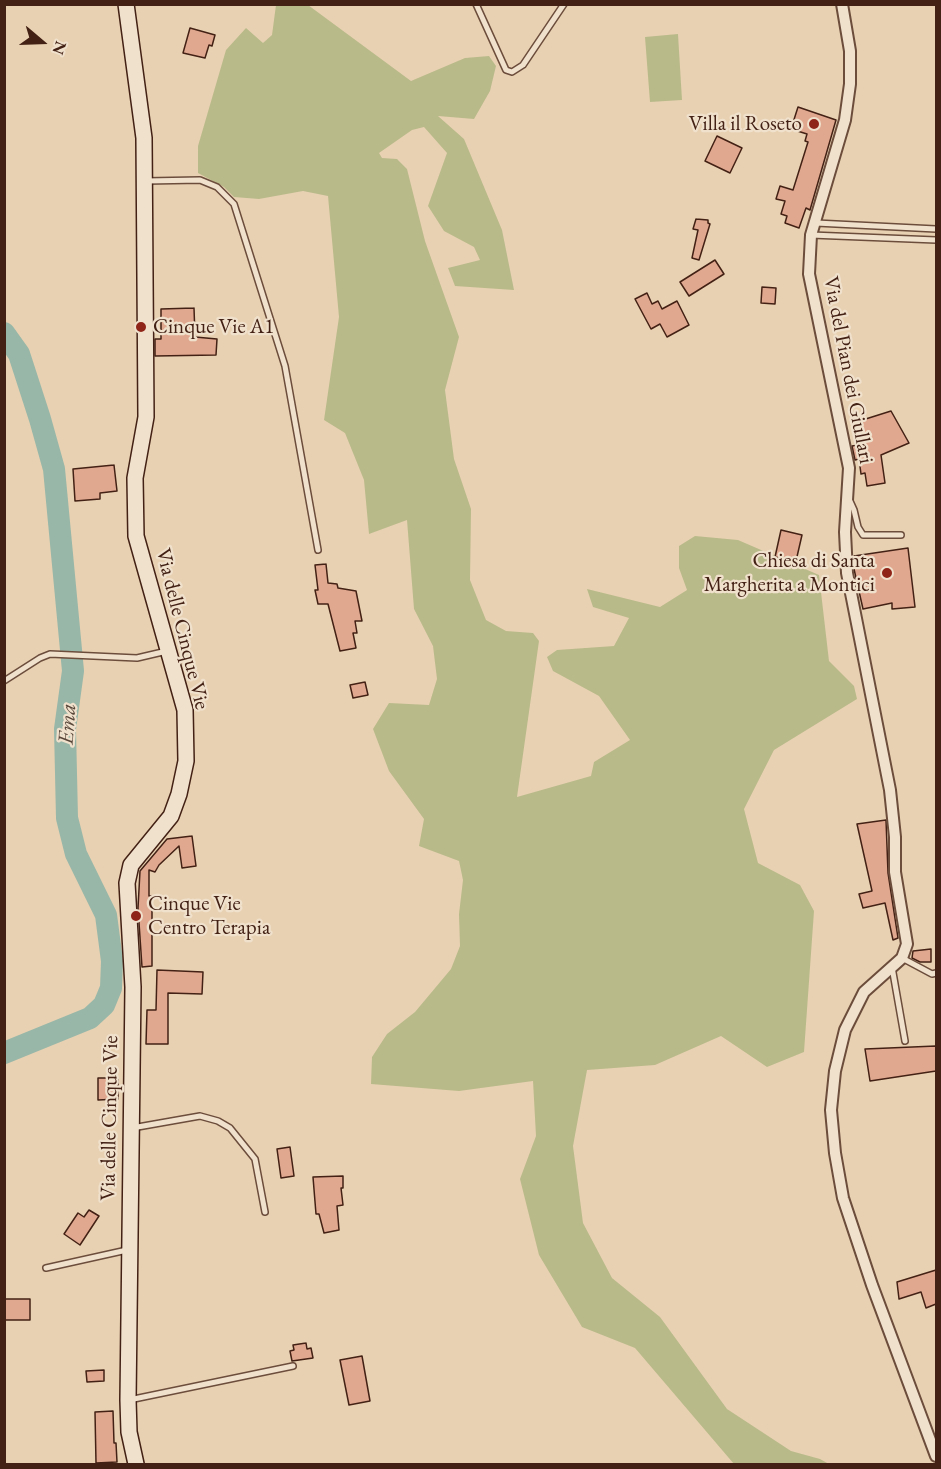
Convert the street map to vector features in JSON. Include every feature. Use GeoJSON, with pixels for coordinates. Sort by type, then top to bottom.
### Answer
{"type":"FeatureCollection","features":[{"type":"Feature","properties":{"kind":"street","name":"Via delle Cinque Vie"},"geometry":{"type":"LineString","coordinates":[[126,4],[144,138],[146,417],[135,478],[136,536],[185,710],[186,761],[179,794],[171,816],[136,858],[129,872],[133,987],[128,1400],[129,1432],[136,1464]]}},
{"type":"Feature","properties":{"kind":"street","name":"Via del Pian dei Giullari"},"geometry":{"type":"LineString","coordinates":[[842,4],[850,51],[850,84],[845,120],[811,235],[809,274],[849,468],[845,532],[846,564],[890,790],[895,837],[895,872],[907,944],[902,958]]}},
{"type":"Feature","properties":{"kind":"street"},"geometry":{"type":"LineString","coordinates":[[902,958],[864,992],[845,1030],[835,1071],[831,1110],[835,1153],[843,1198],[872,1285],[936,1456]]}},
{"type":"Feature","properties":{"kind":"lane"},"geometry":{"type":"LineString","coordinates":[[476,4],[506,70],[512,72],[523,65],[564,4]]}},
{"type":"Feature","properties":{"kind":"lane"},"geometry":{"type":"LineString","coordinates":[[144,181],[200,180],[217,187],[234,204],[285,366],[318,550]]}},
{"type":"Feature","properties":{"kind":"lane"},"geometry":{"type":"LineString","coordinates":[[816,223],[936,229]]}},
{"type":"Feature","properties":{"kind":"lane"},"geometry":{"type":"LineString","coordinates":[[811,235],[936,240]]}},
{"type":"Feature","properties":{"kind":"lane"},"geometry":{"type":"LineString","coordinates":[[848,497],[863,536],[901,535]]}},
{"type":"Feature","properties":{"kind":"lane"},"geometry":{"type":"LineString","coordinates":[[4,681],[50,654],[137,658],[168,650]]}},
{"type":"Feature","properties":{"kind":"lane"},"geometry":{"type":"LineString","coordinates":[[902,958],[915,967],[936,974]]}},
{"type":"Feature","properties":{"kind":"lane"},"geometry":{"type":"LineString","coordinates":[[892,967],[905,1041]]}},
{"type":"Feature","properties":{"kind":"lane"},"geometry":{"type":"LineString","coordinates":[[130,1128],[200,1116],[218,1121],[230,1128],[255,1159],[265,1212]]}},
{"type":"Feature","properties":{"kind":"lane"},"geometry":{"type":"LineString","coordinates":[[46,1268],[129,1250]]}},
{"type":"Feature","properties":{"kind":"lane"},"geometry":{"type":"LineString","coordinates":[[128,1400],[293,1366]]}},
{"type":"Feature","properties":{"kind":"green space"},"geometry":{"type":"Polygon","coordinates":[[[276,5],[308,5],[411,81],[465,58],[489,56],[496,66],[490,91],[474,119],[438,116],[464,139],[502,230],[514,290],[455,286],[448,268],[480,260],[474,247],[444,231],[428,206],[447,153],[424,127],[412,130],[379,153],[382,158],[397,159],[407,169],[425,241],[459,337],[445,390],[454,459],[471,509],[470,580],[486,620],[506,631],[533,633],[539,641],[517,797],[591,776],[594,762],[630,740],[599,696],[553,671],[547,657],[557,650],[614,646],[629,618],[593,607],[587,589],[660,607],[687,590],[679,568],[679,546],[695,536],[738,540],[819,575],[829,661],[854,686],[857,699],[774,750],[744,809],[758,863],[800,885],[814,911],[804,1052],[767,1067],[721,1036],[655,1065],[587,1070],[573,1146],[583,1223],[612,1278],[660,1317],[727,1409],[791,1451],[820,1459],[829,1464],[734,1464],[635,1348],[582,1327],[539,1255],[520,1179],[536,1136],[533,1081],[459,1091],[371,1084],[372,1057],[387,1034],[415,1012],[451,969],[460,946],[459,914],[463,880],[459,861],[419,846],[424,819],[389,771],[373,729],[389,703],[429,705],[437,679],[433,646],[414,609],[407,520],[369,534],[364,480],[345,433],[324,420],[339,317],[328,196],[303,191],[259,199],[234,197],[224,187],[198,173],[198,146],[226,50],[246,28],[263,43],[272,35],[276,5]]]}},
{"type":"Feature","properties":{"kind":"green space"},"geometry":{"type":"Polygon","coordinates":[[[678,34],[682,100],[650,102],[645,37],[678,34]]]}},
{"type":"Feature","properties":{"kind":"building"},"geometry":{"type":"Polygon","coordinates":[[[190,28],[215,35],[205,58],[183,53],[190,28]]]}},
{"type":"Feature","properties":{"kind":"building"},"geometry":{"type":"Polygon","coordinates":[[[798,107],[836,120],[810,210],[806,208],[799,228],[785,223],[787,216],[781,214],[785,201],[776,199],[780,186],[793,190],[808,142],[805,141],[807,134],[791,129],[798,107]]]}},
{"type":"Feature","properties":{"kind":"building"},"geometry":{"type":"Polygon","coordinates":[[[717,136],[742,148],[730,173],[705,161],[717,136]]]}},
{"type":"Feature","properties":{"kind":"building"},"geometry":{"type":"Polygon","coordinates":[[[696,219],[708,220],[710,224],[699,260],[692,258],[698,230],[693,229],[696,219]]]}},
{"type":"Feature","properties":{"kind":"building"},"geometry":{"type":"Polygon","coordinates":[[[715,260],[724,274],[689,296],[680,282],[715,260]]]}},
{"type":"Feature","properties":{"kind":"building"},"geometry":{"type":"Polygon","coordinates":[[[762,287],[776,288],[775,304],[761,303],[762,287]]]}},
{"type":"Feature","properties":{"kind":"building"},"geometry":{"type":"Polygon","coordinates":[[[647,293],[652,304],[658,301],[662,309],[677,301],[689,325],[667,337],[660,324],[651,329],[635,299],[647,293]]]}},
{"type":"Feature","properties":{"kind":"building"},"geometry":{"type":"Polygon","coordinates":[[[194,308],[195,337],[217,339],[216,355],[155,356],[155,339],[161,339],[161,309],[194,308]]]}},
{"type":"Feature","properties":{"kind":"building"},"geometry":{"type":"Polygon","coordinates":[[[891,411],[909,443],[881,455],[885,483],[867,486],[865,473],[861,474],[859,459],[855,460],[852,446],[858,445],[853,423],[891,411]]]}},
{"type":"Feature","properties":{"kind":"building"},"geometry":{"type":"Polygon","coordinates":[[[114,465],[117,491],[100,493],[100,499],[75,501],[73,469],[114,465]]]}},
{"type":"Feature","properties":{"kind":"building"},"geometry":{"type":"Polygon","coordinates":[[[781,530],[802,535],[796,561],[775,557],[781,530]]]}},
{"type":"Feature","properties":{"kind":"building"},"geometry":{"type":"Polygon","coordinates":[[[908,548],[915,607],[892,609],[892,603],[863,609],[854,569],[854,556],[908,548]]]}},
{"type":"Feature","properties":{"kind":"building"},"geometry":{"type":"Polygon","coordinates":[[[326,564],[328,583],[337,584],[338,588],[356,591],[362,621],[355,621],[357,633],[353,633],[356,648],[340,651],[328,604],[318,604],[315,590],[318,590],[315,565],[326,564]]]}},
{"type":"Feature","properties":{"kind":"building"},"geometry":{"type":"Polygon","coordinates":[[[365,682],[368,695],[353,698],[350,685],[365,682]]]}},
{"type":"Feature","properties":{"kind":"building"},"geometry":{"type":"Polygon","coordinates":[[[886,820],[888,873],[898,938],[893,940],[885,903],[863,908],[859,894],[872,891],[857,824],[886,820]]]}},
{"type":"Feature","properties":{"kind":"building"},"geometry":{"type":"Polygon","coordinates":[[[192,836],[196,866],[182,868],[179,846],[159,865],[155,872],[149,870],[149,896],[152,896],[152,966],[142,967],[138,908],[140,871],[167,839],[192,836]]]}},
{"type":"Feature","properties":{"kind":"building"},"geometry":{"type":"Polygon","coordinates":[[[931,949],[931,962],[920,962],[912,958],[913,951],[931,949]]]}},
{"type":"Feature","properties":{"kind":"building"},"geometry":{"type":"Polygon","coordinates":[[[157,970],[203,972],[202,994],[168,993],[168,1044],[146,1044],[147,1010],[156,1010],[157,970]]]}},
{"type":"Feature","properties":{"kind":"building"},"geometry":{"type":"Polygon","coordinates":[[[936,1046],[936,1071],[870,1081],[865,1049],[936,1046]]]}},
{"type":"Feature","properties":{"kind":"building"},"geometry":{"type":"Polygon","coordinates":[[[98,1078],[118,1078],[118,1099],[98,1100],[98,1078]]]}},
{"type":"Feature","properties":{"kind":"building"},"geometry":{"type":"Polygon","coordinates":[[[290,1147],[294,1176],[281,1178],[277,1149],[290,1147]]]}},
{"type":"Feature","properties":{"kind":"building"},"geometry":{"type":"Polygon","coordinates":[[[343,1176],[343,1188],[341,1188],[343,1205],[337,1206],[339,1230],[324,1233],[319,1214],[316,1214],[313,1177],[343,1176]]]}},
{"type":"Feature","properties":{"kind":"building"},"geometry":{"type":"Polygon","coordinates":[[[89,1210],[99,1216],[80,1245],[64,1234],[78,1213],[84,1217],[89,1210]]]}},
{"type":"Feature","properties":{"kind":"building"},"geometry":{"type":"Polygon","coordinates":[[[936,1270],[936,1304],[926,1308],[921,1292],[899,1299],[897,1282],[936,1270]]]}},
{"type":"Feature","properties":{"kind":"building"},"geometry":{"type":"Polygon","coordinates":[[[4,1299],[30,1299],[30,1320],[4,1320],[4,1299]]]}},
{"type":"Feature","properties":{"kind":"building"},"geometry":{"type":"Polygon","coordinates":[[[306,1343],[307,1349],[311,1348],[313,1358],[292,1361],[290,1351],[294,1350],[293,1345],[306,1343]]]}},
{"type":"Feature","properties":{"kind":"building"},"geometry":{"type":"Polygon","coordinates":[[[362,1356],[370,1401],[349,1405],[340,1360],[362,1356]]]}},
{"type":"Feature","properties":{"kind":"building"},"geometry":{"type":"Polygon","coordinates":[[[104,1370],[104,1381],[87,1382],[86,1371],[104,1370]]]}},
{"type":"Feature","properties":{"kind":"building"},"geometry":{"type":"Polygon","coordinates":[[[113,1411],[117,1462],[96,1463],[95,1412],[113,1411]]]}},
{"type":"Feature","properties":{"kind":"waterway","name":"Ema"},"geometry":{"type":"LineString","coordinates":[[4,333],[19,354],[54,469],[73,671],[65,729],[67,818],[76,854],[106,915],[112,961],[111,988],[104,1005],[90,1018],[4,1053]]}},
{"type":"Feature","properties":{"kind":"place","name":"Villa il Roseto"},"geometry":{"type":"Point","coordinates":[814,124]}},
{"type":"Feature","properties":{"kind":"place","name":"Cinque Vie A1"},"geometry":{"type":"Point","coordinates":[141,327]}},
{"type":"Feature","properties":{"kind":"place","name":"Chiesa di Santa Margherita a Montici"},"geometry":{"type":"Point","coordinates":[887,573]}},
{"type":"Feature","properties":{"kind":"place","name":"Cinque Vie Centro Terapia"},"geometry":{"type":"Point","coordinates":[136,916]}}]}
